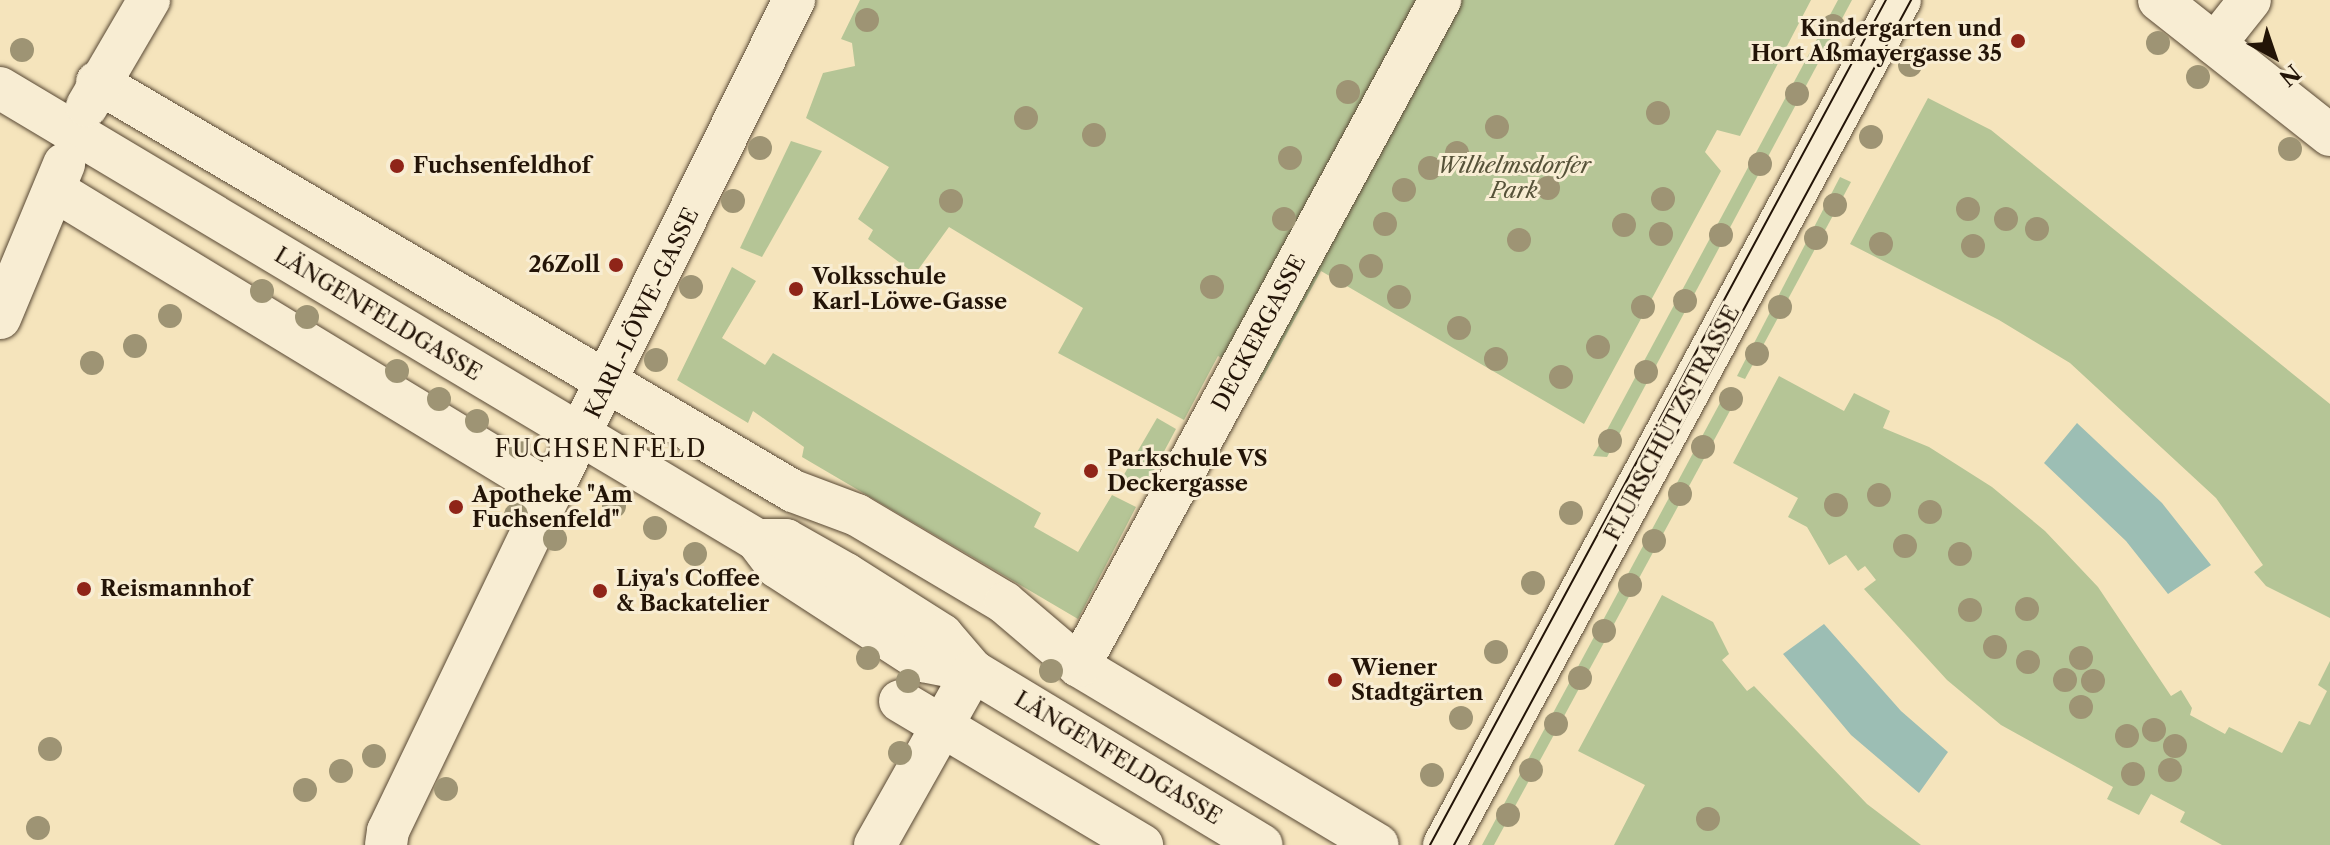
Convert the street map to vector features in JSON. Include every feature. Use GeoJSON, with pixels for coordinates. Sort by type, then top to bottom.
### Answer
{"type":"FeatureCollection","features":[{"type":"Feature","properties":{"kind":"street"},"geometry":{"type":"LineString","coordinates":[[0,318],[97,82],[149,0]]}},
{"type":"Feature","properties":{"kind":"street","name":"KARL-LÖWE-GASSE"},"geometry":{"type":"LineString","coordinates":[[386,845],[425,754],[551,492],[583,436],[794,0]]}},
{"type":"Feature","properties":{"kind":"street","name":"DECKERGASSE"},"geometry":{"type":"LineString","coordinates":[[1079,666],[1440,0]]}},
{"type":"Feature","properties":{"kind":"street","name":"FLURSCHÜTZSTRASSE"},"geometry":{"type":"LineString","coordinates":[[1444,845],[1900,0]]}},
{"type":"Feature","properties":{"kind":"street"},"geometry":{"type":"LineString","coordinates":[[2159,0],[2330,135]]}},
{"type":"Feature","properties":{"kind":"street"},"geometry":{"type":"LineString","coordinates":[[2215,44],[2250,0]]}},
{"type":"Feature","properties":{"kind":"street"},"geometry":{"type":"LineString","coordinates":[[97,82],[610,380],[793,491],[857,515],[1005,603],[1079,666],[1378,845]]}},
{"type":"Feature","properties":{"kind":"street","name":"LÄNGENFELDGASSE"},"geometry":{"type":"LineString","coordinates":[[0,88],[757,540],[777,567],[922,661],[973,671],[1262,845]]}},
{"type":"Feature","properties":{"kind":"street"},"geometry":{"type":"LineString","coordinates":[[54,190],[551,492]]}},
{"type":"Feature","properties":{"kind":"street"},"geometry":{"type":"LineString","coordinates":[[875,845],[973,671]]}},
{"type":"Feature","properties":{"kind":"street"},"geometry":{"type":"LineString","coordinates":[[900,701],[1142,845]]}},
{"type":"Feature","properties":{"kind":"green space","name":"Wilhelmsdorfer Park"},"geometry":{"type":"Polygon","coordinates":[[[860,0],[1811,0],[1740,136],[1717,130],[1705,152],[1721,171],[1584,424],[1321,271],[1261,381],[1218,356],[1184,420],[1058,353],[1083,308],[949,227],[915,274],[868,239],[873,230],[858,219],[889,167],[806,118],[823,73],[855,66],[852,43],[841,39],[860,0]]]}},
{"type":"Feature","properties":{"kind":"green space"},"geometry":{"type":"Polygon","coordinates":[[[1838,0],[1852,0],[1607,457],[1593,456],[1838,0]]]}},
{"type":"Feature","properties":{"kind":"green space"},"geometry":{"type":"Polygon","coordinates":[[[1928,98],[1991,130],[2330,404],[2330,618],[2266,586],[2254,572],[2263,565],[2216,498],[2070,363],[1999,320],[1850,244],[1928,98]]]}},
{"type":"Feature","properties":{"kind":"green space"},"geometry":{"type":"Polygon","coordinates":[[[791,141],[822,151],[762,257],[740,248],[791,141]]]}},
{"type":"Feature","properties":{"kind":"green space"},"geometry":{"type":"Polygon","coordinates":[[[1840,177],[1851,182],[1745,379],[1737,376],[1840,177]]]}},
{"type":"Feature","properties":{"kind":"green space"},"geometry":{"type":"Polygon","coordinates":[[[732,267],[756,281],[722,338],[765,365],[773,353],[1041,513],[1034,527],[1078,552],[1112,495],[1136,507],[1078,619],[802,457],[804,447],[753,411],[748,423],[677,380],[732,267]]]}},
{"type":"Feature","properties":{"kind":"green space"},"geometry":{"type":"Polygon","coordinates":[[[1779,376],[1844,411],[1854,393],[1890,411],[1883,428],[1929,447],[1992,487],[2045,531],[2098,587],[2171,696],[2181,690],[2192,708],[2190,715],[2225,734],[2229,727],[2282,753],[2299,721],[2310,725],[2327,691],[2318,685],[2330,661],[2330,845],[2222,845],[2180,822],[2185,812],[2151,794],[2139,815],[2107,799],[2113,787],[2001,725],[1947,680],[1864,589],[1876,580],[1865,566],[1858,571],[1846,555],[1829,565],[1807,527],[1788,517],[1798,498],[1733,463],[1779,376]]]}},
{"type":"Feature","properties":{"kind":"green space"},"geometry":{"type":"Polygon","coordinates":[[[1727,390],[1738,396],[1494,845],[1482,845],[1727,390]]]}},
{"type":"Feature","properties":{"kind":"green space"},"geometry":{"type":"Polygon","coordinates":[[[1157,418],[1176,429],[1144,489],[1122,478],[1157,418]]]}},
{"type":"Feature","properties":{"kind":"green space"},"geometry":{"type":"Polygon","coordinates":[[[1662,595],[1713,622],[1729,654],[1722,660],[1747,691],[1754,686],[1867,804],[1921,845],[1614,845],[1645,785],[1578,751],[1662,595]]]}},
{"type":"Feature","properties":{"kind":"water"},"geometry":{"type":"Polygon","coordinates":[[[2077,423],[2162,503],[2211,565],[2168,594],[2126,541],[2044,463],[2077,423]]]}},
{"type":"Feature","properties":{"kind":"water"},"geometry":{"type":"Polygon","coordinates":[[[1824,624],[1901,711],[1948,752],[1919,793],[1851,735],[1783,654],[1824,624]]]}},
{"type":"Feature","properties":{"kind":"tram line"},"geometry":{"type":"LineString","coordinates":[[1430,845],[1886,0]]}},
{"type":"Feature","properties":{"kind":"tram line"},"geometry":{"type":"LineString","coordinates":[[1454,845],[1911,0]]}},
{"type":"Feature","properties":{"kind":"place","name":"Kindergarten und Hort Aßmayergasse 35"},"geometry":{"type":"Point","coordinates":[2018,41]}},
{"type":"Feature","properties":{"kind":"place","name":"Fuchsenfeldhof"},"geometry":{"type":"Point","coordinates":[397,166]}},
{"type":"Feature","properties":{"kind":"place","name":"26Zoll"},"geometry":{"type":"Point","coordinates":[616,265]}},
{"type":"Feature","properties":{"kind":"place","name":"Volksschule Karl-Löwe-Gasse"},"geometry":{"type":"Point","coordinates":[796,289]}},
{"type":"Feature","properties":{"kind":"place","name":"Parkschule VS Deckergasse"},"geometry":{"type":"Point","coordinates":[1091,471]}},
{"type":"Feature","properties":{"kind":"place","name":"Apotheke \"Am Fuchsenfeld\""},"geometry":{"type":"Point","coordinates":[456,507]}},
{"type":"Feature","properties":{"kind":"place","name":"Reismannhof"},"geometry":{"type":"Point","coordinates":[84,589]}},
{"type":"Feature","properties":{"kind":"place","name":"Liya's Coffee & Backatelier"},"geometry":{"type":"Point","coordinates":[600,591]}},
{"type":"Feature","properties":{"kind":"place","name":"Wiener Stadtgärten"},"geometry":{"type":"Point","coordinates":[1335,680]}},
{"type":"Feature","properties":{"kind":"district","name":"FUCHSENFELD"},"geometry":{"type":"Point","coordinates":[601,449]}}]}
